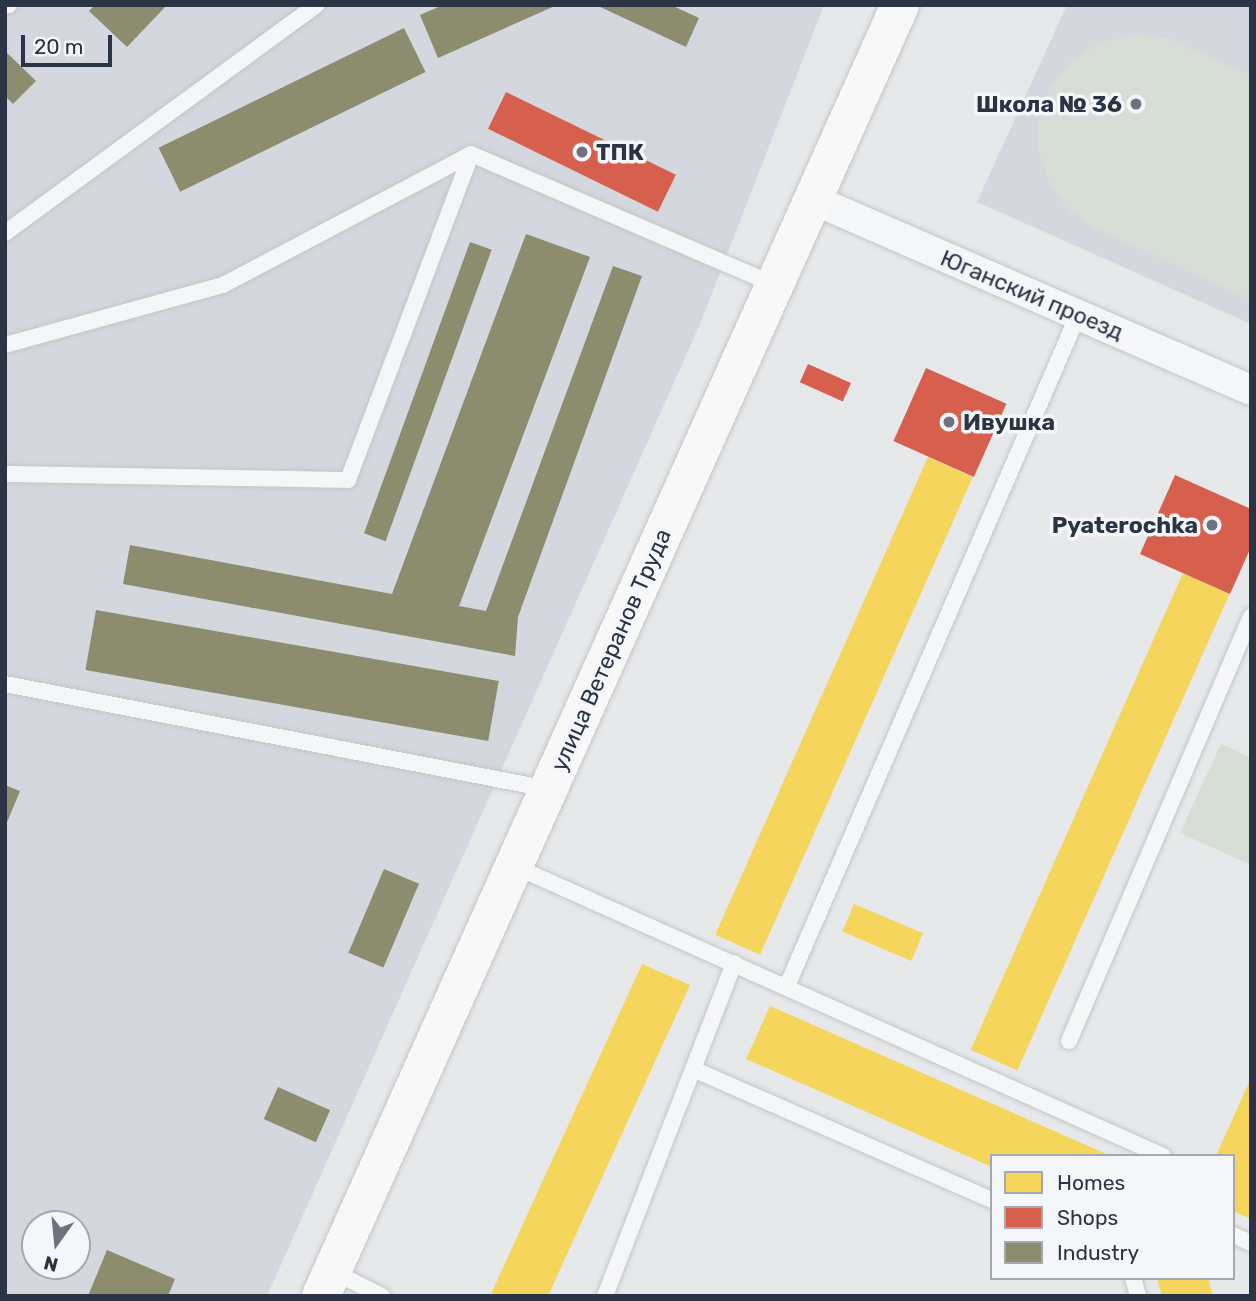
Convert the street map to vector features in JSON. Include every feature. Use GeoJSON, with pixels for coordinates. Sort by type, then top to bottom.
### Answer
{"type":"FeatureCollection","features":[{"type":"Feature","properties":{"kind":"main road","name":"улица Ветеранов Труда"},"geometry":{"type":"LineString","coordinates":[[326,1283],[901,5]]}},
{"type":"Feature","properties":{"kind":"street","name":"Юганский проезд"},"geometry":{"type":"LineString","coordinates":[[814,200],[1251,390]]}},
{"type":"Feature","properties":{"kind":"lane"},"geometry":{"type":"LineString","coordinates":[[5,233],[316,5]]}},
{"type":"Feature","properties":{"kind":"lane"},"geometry":{"type":"LineString","coordinates":[[471,154],[775,285]]}},
{"type":"Feature","properties":{"kind":"lane"},"geometry":{"type":"LineString","coordinates":[[5,345],[223,285],[471,154]]}},
{"type":"Feature","properties":{"kind":"lane"},"geometry":{"type":"LineString","coordinates":[[5,474],[348,480],[471,154]]}},
{"type":"Feature","properties":{"kind":"lane"},"geometry":{"type":"LineString","coordinates":[[787,986],[1079,315]]}},
{"type":"Feature","properties":{"kind":"lane"},"geometry":{"type":"LineString","coordinates":[[1069,1041],[1251,615]]}},
{"type":"Feature","properties":{"kind":"lane"},"geometry":{"type":"LineString","coordinates":[[5,684],[548,789]]}},
{"type":"Feature","properties":{"kind":"lane"},"geometry":{"type":"LineString","coordinates":[[514,866],[1159,1154]]}},
{"type":"Feature","properties":{"kind":"lane"},"geometry":{"type":"LineString","coordinates":[[605,1296],[734,963]]}},
{"type":"Feature","properties":{"kind":"lane"},"geometry":{"type":"LineString","coordinates":[[693,1069],[990,1199]]}},
{"type":"Feature","properties":{"kind":"lane"},"geometry":{"type":"LineString","coordinates":[[326,1283],[382,1296]]}},
{"type":"Feature","properties":{"kind":"shaded area"},"geometry":{"type":"Polygon","coordinates":[[[5,5],[824,5],[700,324],[267,1296],[5,1296],[5,5]]]}},
{"type":"Feature","properties":{"kind":"shaded area","name":"Школа № 36"},"geometry":{"type":"Polygon","coordinates":[[[1067,5],[1251,5],[1251,324],[977,202],[1067,5]]]}},
{"type":"Feature","properties":{"kind":"shaded area","name":"Школа № 36"},"geometry":{"type":"Polygon","coordinates":[[[1134,35],[1168,38],[1251,76],[1251,300],[1098,230],[1070,211],[1049,184],[1039,152],[1039,118],[1051,86],[1072,60],[1101,42],[1134,35]]]}},
{"type":"Feature","properties":{"kind":"shaded area"},"geometry":{"type":"Polygon","coordinates":[[[1221,744],[1251,758],[1251,865],[1180,833],[1221,744]]]}},
{"type":"Feature","properties":{"kind":"building: Homes"},"geometry":{"type":"Polygon","coordinates":[[[928,457],[973,477],[760,955],[715,935],[928,457]]]}},
{"type":"Feature","properties":{"kind":"building: Homes"},"geometry":{"type":"Polygon","coordinates":[[[1183,573],[1230,594],[1017,1071],[971,1050],[1183,573]]]}},
{"type":"Feature","properties":{"kind":"building: Homes"},"geometry":{"type":"Polygon","coordinates":[[[854,904],[923,933],[911,961],[842,932],[854,904]]]}},
{"type":"Feature","properties":{"kind":"building: Homes"},"geometry":{"type":"Polygon","coordinates":[[[642,964],[690,985],[548,1296],[490,1296],[642,964]]]}},
{"type":"Feature","properties":{"kind":"building: Homes"},"geometry":{"type":"Polygon","coordinates":[[[770,1006],[1106,1154],[990,1154],[990,1166],[746,1059],[770,1006]]]}},
{"type":"Feature","properties":{"kind":"building: Homes"},"geometry":{"type":"Polygon","coordinates":[[[1251,1078],[1251,1219],[1235,1212],[1235,1154],[1217,1154],[1251,1078]]]}},
{"type":"Feature","properties":{"kind":"building: Homes"},"geometry":{"type":"Polygon","coordinates":[[[1158,1280],[1209,1280],[1213,1296],[1162,1296],[1158,1280]]]}},
{"type":"Feature","properties":{"kind":"building: Shops","name":"ТПК"},"geometry":{"type":"Polygon","coordinates":[[[506,92],[676,175],[658,212],[488,129],[506,92]]]}},
{"type":"Feature","properties":{"kind":"building: Shops"},"geometry":{"type":"Polygon","coordinates":[[[808,364],[851,383],[843,401],[800,382],[808,364]]]}},
{"type":"Feature","properties":{"kind":"building: Shops","name":"Ивушка"},"geometry":{"type":"Polygon","coordinates":[[[926,368],[1006,404],[974,477],[893,441],[926,368]]]}},
{"type":"Feature","properties":{"kind":"building: Shops"},"geometry":{"type":"Polygon","coordinates":[[[1175,475],[1251,509],[1251,547],[1230,594],[1140,554],[1175,475]]]}},
{"type":"Feature","properties":{"kind":"building: Industry"},"geometry":{"type":"Polygon","coordinates":[[[95,5],[167,5],[127,47],[89,11],[95,5]]]}},
{"type":"Feature","properties":{"kind":"building: Industry"},"geometry":{"type":"Polygon","coordinates":[[[443,5],[557,5],[438,58],[420,15],[443,5]]]}},
{"type":"Feature","properties":{"kind":"building: Industry"},"geometry":{"type":"Polygon","coordinates":[[[596,5],[671,5],[699,18],[686,47],[596,5]]]}},
{"type":"Feature","properties":{"kind":"building: Industry"},"geometry":{"type":"Polygon","coordinates":[[[404,28],[425,72],[180,192],[159,148],[404,28]]]}},
{"type":"Feature","properties":{"kind":"building: Industry"},"geometry":{"type":"Polygon","coordinates":[[[5,51],[36,81],[13,104],[5,96],[5,51]]]}},
{"type":"Feature","properties":{"kind":"building: Industry"},"geometry":{"type":"Polygon","coordinates":[[[526,234],[590,257],[459,606],[486,611],[613,266],[642,276],[518,617],[515,656],[123,584],[130,545],[392,594],[526,234]]]}},
{"type":"Feature","properties":{"kind":"building: Industry"},"geometry":{"type":"Polygon","coordinates":[[[470,242],[492,250],[386,541],[364,533],[470,242]]]}},
{"type":"Feature","properties":{"kind":"building: Industry"},"geometry":{"type":"Polygon","coordinates":[[[96,610],[499,681],[488,741],[85,670],[96,610]]]}},
{"type":"Feature","properties":{"kind":"building: Industry"},"geometry":{"type":"Polygon","coordinates":[[[5,785],[20,791],[5,827],[5,785]]]}},
{"type":"Feature","properties":{"kind":"building: Industry"},"geometry":{"type":"Polygon","coordinates":[[[384,869],[419,884],[383,968],[348,953],[384,869]]]}},
{"type":"Feature","properties":{"kind":"building: Industry"},"geometry":{"type":"Polygon","coordinates":[[[278,1087],[330,1110],[316,1142],[264,1119],[278,1087]]]}},
{"type":"Feature","properties":{"kind":"building: Industry"},"geometry":{"type":"Polygon","coordinates":[[[107,1250],[175,1279],[168,1296],[88,1296],[107,1250]]]}},
{"type":"Feature","properties":{"kind":"place","name":"Школа № 36"},"geometry":{"type":"Point","coordinates":[1136,104]}},
{"type":"Feature","properties":{"kind":"place","name":"ТПК"},"geometry":{"type":"Point","coordinates":[582,152]}},
{"type":"Feature","properties":{"kind":"place","name":"Ивушка"},"geometry":{"type":"Point","coordinates":[949,422]}},
{"type":"Feature","properties":{"kind":"place","name":"Pyaterochka"},"geometry":{"type":"Point","coordinates":[1212,525]}}]}
